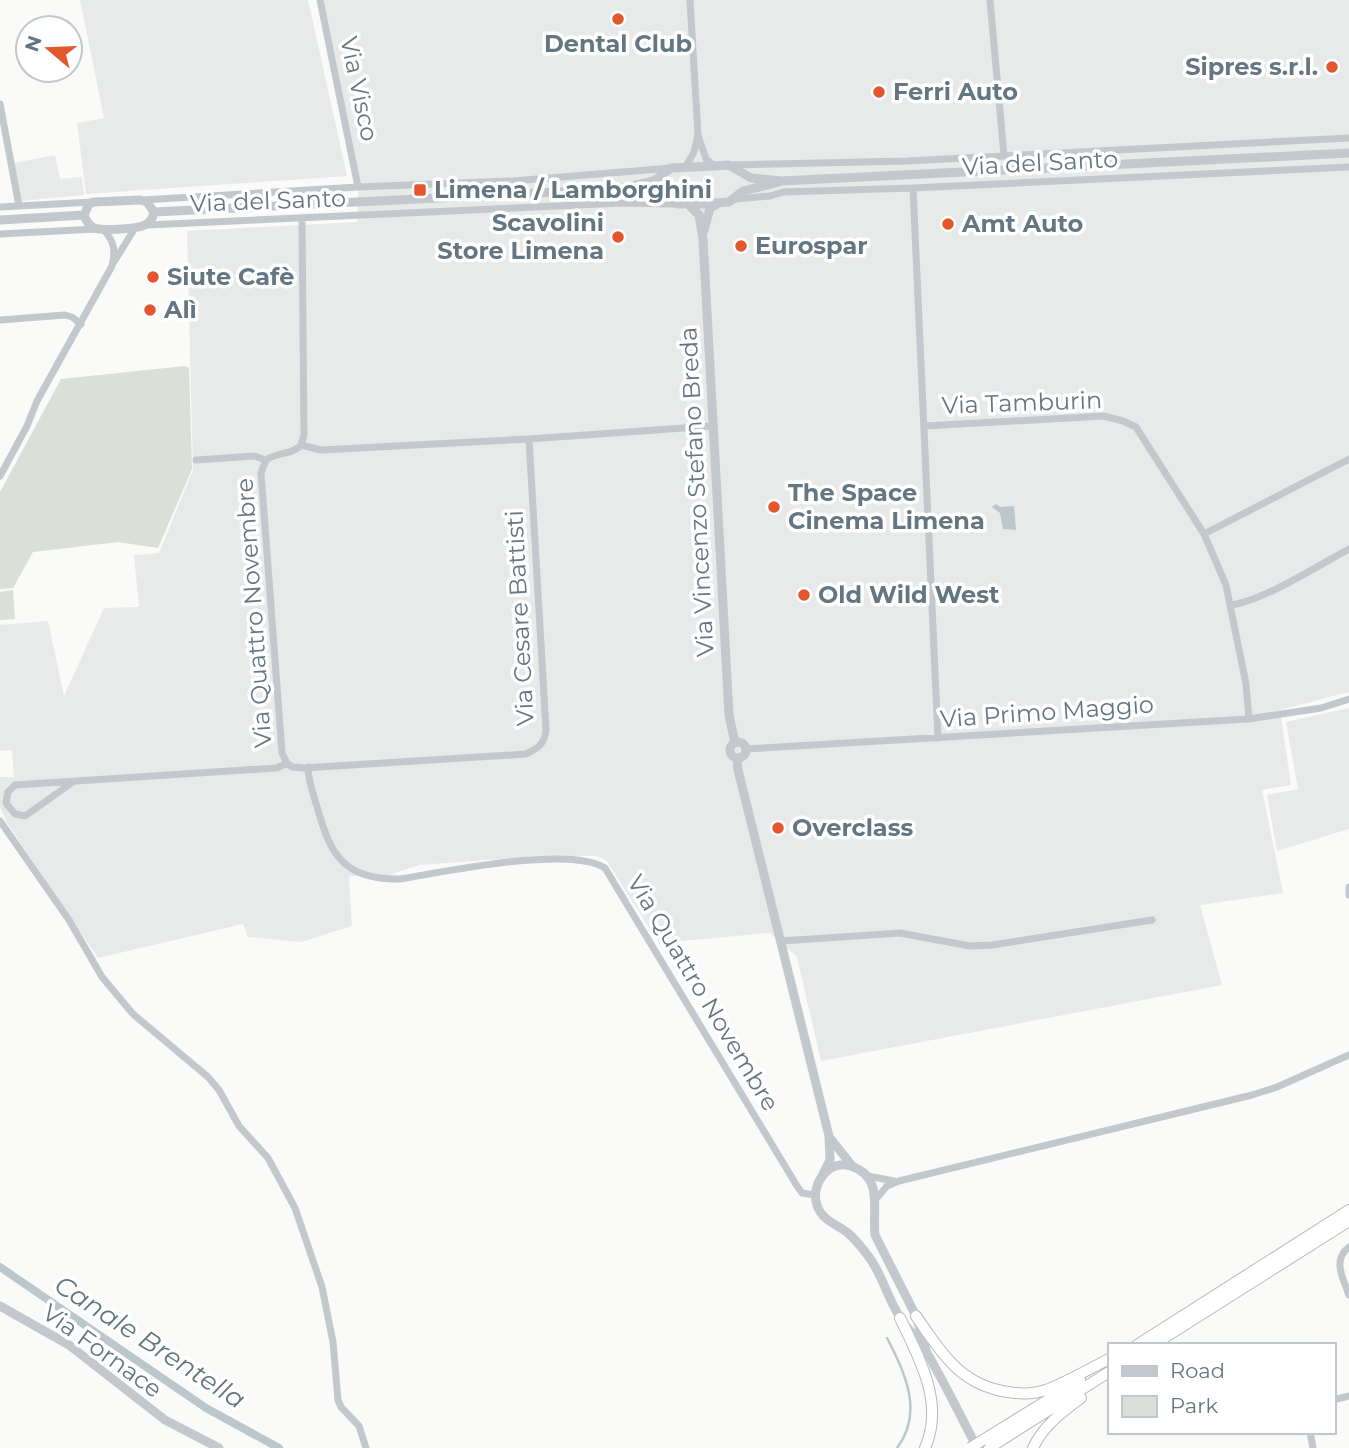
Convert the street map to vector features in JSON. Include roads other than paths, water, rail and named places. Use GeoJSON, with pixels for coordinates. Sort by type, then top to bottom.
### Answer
{"type":"FeatureCollection","features":[{"type":"Feature","properties":{"kind":"highway"},"geometry":{"type":"LineString","coordinates":[[1140,1343],[1349,1210]]}},
{"type":"Feature","properties":{"kind":"highway"},"geometry":{"type":"LineString","coordinates":[[1157,1343],[1349,1221]]}},
{"type":"Feature","properties":{"kind":"highway"},"geometry":{"type":"LineString","coordinates":[[916,1316],[954,1367],[968,1378],[994,1390],[1019,1394],[1045,1390],[1108,1360]]}},
{"type":"Feature","properties":{"kind":"highway"},"geometry":{"type":"LineString","coordinates":[[900,1318],[930,1387],[933,1416],[925,1448]]}},
{"type":"Feature","properties":{"kind":"highway"},"geometry":{"type":"LineString","coordinates":[[983,1445],[1108,1361]]}},
{"type":"Feature","properties":{"kind":"highway"},"geometry":{"type":"LineString","coordinates":[[970,1448],[983,1445],[1108,1373]]}},
{"type":"Feature","properties":{"kind":"highway"},"geometry":{"type":"LineString","coordinates":[[1033,1448],[1038,1436],[1059,1414],[1108,1380]]}},
{"type":"Feature","properties":{"kind":"street","name":"Via Visco"},"geometry":{"type":"LineString","coordinates":[[320,0],[356,165],[358,187]]}},
{"type":"Feature","properties":{"kind":"street"},"geometry":{"type":"LineString","coordinates":[[690,0],[698,135],[706,159],[714,166]]}},
{"type":"Feature","properties":{"kind":"street"},"geometry":{"type":"LineString","coordinates":[[990,0],[1004,156]]}},
{"type":"Feature","properties":{"kind":"street"},"geometry":{"type":"LineString","coordinates":[[0,104],[19,206]]}},
{"type":"Feature","properties":{"kind":"street"},"geometry":{"type":"LineString","coordinates":[[685,167],[694,152],[698,135]]}},
{"type":"Feature","properties":{"kind":"street","name":"Via del Santo"},"geometry":{"type":"LineString","coordinates":[[0,207],[513,181],[645,169],[1004,156],[1349,138]]}},
{"type":"Feature","properties":{"kind":"street","name":"Via del Santo"},"geometry":{"type":"LineString","coordinates":[[1129,149],[1130,163]]}},
{"type":"Feature","properties":{"kind":"street"},"geometry":{"type":"LineString","coordinates":[[729,165],[743,175],[780,181],[1349,153]]}},
{"type":"Feature","properties":{"kind":"street"},"geometry":{"type":"LineString","coordinates":[[887,160],[888,175]]}},
{"type":"Feature","properties":{"kind":"street","name":"Via del Santo"},"geometry":{"type":"LineString","coordinates":[[0,234],[622,203],[683,204],[770,196],[783,192],[1349,167]]}},
{"type":"Feature","properties":{"kind":"street"},"geometry":{"type":"LineString","coordinates":[[154,212],[619,189],[661,177],[671,168]]}},
{"type":"Feature","properties":{"kind":"street"},"geometry":{"type":"LineString","coordinates":[[743,175],[743,191]]}},
{"type":"Feature","properties":{"kind":"street"},"geometry":{"type":"LineString","coordinates":[[661,177],[659,183],[662,197]]}},
{"type":"Feature","properties":{"kind":"street","name":"Via del Santo"},"geometry":{"type":"LineString","coordinates":[[734,199],[743,191],[780,181]]}},
{"type":"Feature","properties":{"kind":"street"},"geometry":{"type":"LineString","coordinates":[[913,188],[938,738]]}},
{"type":"Feature","properties":{"kind":"street","name":"Via del Santo"},"geometry":{"type":"LineString","coordinates":[[619,189],[646,191],[683,204]]}},
{"type":"Feature","properties":{"kind":"street","name":"Via del Santo"},"geometry":{"type":"LineString","coordinates":[[140,200],[147,202],[154,212],[153,218],[146,225]]}},
{"type":"Feature","properties":{"kind":"street"},"geometry":{"type":"LineString","coordinates":[[390,201],[391,215]]}},
{"type":"Feature","properties":{"kind":"street"},"geometry":{"type":"LineString","coordinates":[[94,202],[89,204],[84,215],[85,220],[100,229],[113,243],[115,252],[112,265]]}},
{"type":"Feature","properties":{"kind":"street","name":"Via Vincenzo Stefano Breda"},"geometry":{"type":"LineString","coordinates":[[703,239],[707,214],[710,208],[720,202]]}},
{"type":"Feature","properties":{"kind":"street","name":"Via Vincenzo Stefano Breda"},"geometry":{"type":"LineString","coordinates":[[683,204],[699,215],[703,239],[729,722],[735,743],[730,752],[737,758],[830,1136],[830,1160],[815,1195]]}},
{"type":"Feature","properties":{"kind":"street"},"geometry":{"type":"LineString","coordinates":[[209,209],[210,223]]}},
{"type":"Feature","properties":{"kind":"street"},"geometry":{"type":"LineString","coordinates":[[0,220],[84,215]]}},
{"type":"Feature","properties":{"kind":"street"},"geometry":{"type":"LineString","coordinates":[[196,460],[254,456],[266,460],[296,451],[301,445],[304,435],[302,219]]}},
{"type":"Feature","properties":{"kind":"street"},"geometry":{"type":"LineString","coordinates":[[0,476],[27,426],[31,413],[135,227]]}},
{"type":"Feature","properties":{"kind":"street"},"geometry":{"type":"LineString","coordinates":[[0,320],[65,315],[81,324]]}},
{"type":"Feature","properties":{"kind":"street","name":"Via Tamburin"},"geometry":{"type":"LineString","coordinates":[[925,426],[1095,416],[1123,421],[1141,433],[1204,534],[1226,584],[1246,684],[1249,719]]}},
{"type":"Feature","properties":{"kind":"street"},"geometry":{"type":"LineString","coordinates":[[301,445],[321,450],[712,426]]}},
{"type":"Feature","properties":{"kind":"street","name":"Via Cesare Battisti"},"geometry":{"type":"LineString","coordinates":[[73,782],[25,816],[15,814],[6,803],[8,792],[15,785],[277,768],[286,763],[292,767],[308,767],[526,754],[536,750],[542,744],[545,730],[529,439]]}},
{"type":"Feature","properties":{"kind":"street"},"geometry":{"type":"LineString","coordinates":[[1204,534],[1349,459]]}},
{"type":"Feature","properties":{"kind":"street","name":"Via Quattro Novembre"},"geometry":{"type":"LineString","coordinates":[[266,460],[261,473],[282,753],[286,763]]}},
{"type":"Feature","properties":{"kind":"street"},"geometry":{"type":"LineString","coordinates":[[1230,605],[1239,604],[1281,586],[1349,549]]}},
{"type":"Feature","properties":{"kind":"street","name":"Via Primo Maggio"},"geometry":{"type":"LineString","coordinates":[[746,749],[1249,719],[1321,708],[1349,699]]}},
{"type":"Feature","properties":{"kind":"street"},"geometry":{"type":"LineString","coordinates":[[735,743],[742,743],[746,749],[744,756],[737,758]]}},
{"type":"Feature","properties":{"kind":"street","name":"Via Quattro Novembre"},"geometry":{"type":"LineString","coordinates":[[308,767],[327,841],[335,856],[359,872],[381,878],[400,879],[525,859],[587,860],[605,868],[802,1194],[815,1195]]}},
{"type":"Feature","properties":{"kind":"street"},"geometry":{"type":"LineString","coordinates":[[0,821],[69,920],[102,977],[133,1014],[208,1077],[219,1090],[239,1126],[273,1167],[295,1208],[323,1287],[333,1342],[338,1399],[341,1407],[359,1426],[366,1448]]}},
{"type":"Feature","properties":{"kind":"street"},"geometry":{"type":"LineString","coordinates":[[1349,887],[1349,895]]}},
{"type":"Feature","properties":{"kind":"street"},"geometry":{"type":"LineString","coordinates":[[781,941],[901,933],[970,946],[1152,920]]}},
{"type":"Feature","properties":{"kind":"street"},"geometry":{"type":"LineString","coordinates":[[875,1200],[887,1186],[899,1181],[1252,1096],[1349,1055]]}},
{"type":"Feature","properties":{"kind":"street","name":"Via Vincenzo Stefano Breda"},"geometry":{"type":"LineString","coordinates":[[830,1136],[853,1167],[868,1177]]}},
{"type":"Feature","properties":{"kind":"street"},"geometry":{"type":"LineString","coordinates":[[822,1175],[843,1165],[853,1167]]}},
{"type":"Feature","properties":{"kind":"street"},"geometry":{"type":"LineString","coordinates":[[868,1177],[899,1181]]}},
{"type":"Feature","properties":{"kind":"street"},"geometry":{"type":"LineString","coordinates":[[868,1177],[873,1182],[875,1235],[916,1316],[926,1350]]}},
{"type":"Feature","properties":{"kind":"street"},"geometry":{"type":"LineString","coordinates":[[815,1195],[818,1208],[827,1220],[850,1234],[871,1260],[900,1318],[926,1350],[983,1445]]}},
{"type":"Feature","properties":{"kind":"street"},"geometry":{"type":"LineString","coordinates":[[1349,1247],[1341,1254],[1339,1261],[1349,1295]]}},
{"type":"Feature","properties":{"kind":"street","name":"Via Fornace"},"geometry":{"type":"LineString","coordinates":[[0,1306],[69,1345],[165,1420],[219,1448]]}},
{"type":"Feature","properties":{"kind":"waterway","name":"Canale Brentella"},"geometry":{"type":"LineString","coordinates":[[0,1267],[206,1408],[279,1448]]}},
{"type":"Feature","properties":{"kind":"waterway"},"geometry":{"type":"LineString","coordinates":[[887,1338],[909,1393],[909,1421],[897,1448]]}},
{"type":"Feature","properties":{"kind":"place","name":"Dental Club"},"geometry":{"type":"Point","coordinates":[618,19]}},
{"type":"Feature","properties":{"kind":"place","name":"Sipres s.r.l."},"geometry":{"type":"Point","coordinates":[1332,67]}},
{"type":"Feature","properties":{"kind":"place","name":"Ferri Auto"},"geometry":{"type":"Point","coordinates":[879,92]}},
{"type":"Feature","properties":{"kind":"place","name":"Limena / Lamborghini"},"geometry":{"type":"Point","coordinates":[420,190]}},
{"type":"Feature","properties":{"kind":"place","name":"Amt Auto"},"geometry":{"type":"Point","coordinates":[948,224]}},
{"type":"Feature","properties":{"kind":"place","name":"Scavolini Store Limena"},"geometry":{"type":"Point","coordinates":[618,237]}},
{"type":"Feature","properties":{"kind":"place","name":"Eurospar"},"geometry":{"type":"Point","coordinates":[741,246]}},
{"type":"Feature","properties":{"kind":"place","name":"Siute Cafè"},"geometry":{"type":"Point","coordinates":[153,277]}},
{"type":"Feature","properties":{"kind":"place","name":"Alì"},"geometry":{"type":"Point","coordinates":[150,310]}},
{"type":"Feature","properties":{"kind":"place","name":"The Space Cinema Limena"},"geometry":{"type":"Point","coordinates":[774,507]}},
{"type":"Feature","properties":{"kind":"place","name":"Old Wild West"},"geometry":{"type":"Point","coordinates":[804,595]}},
{"type":"Feature","properties":{"kind":"place","name":"Overclass"},"geometry":{"type":"Point","coordinates":[778,828]}}]}
